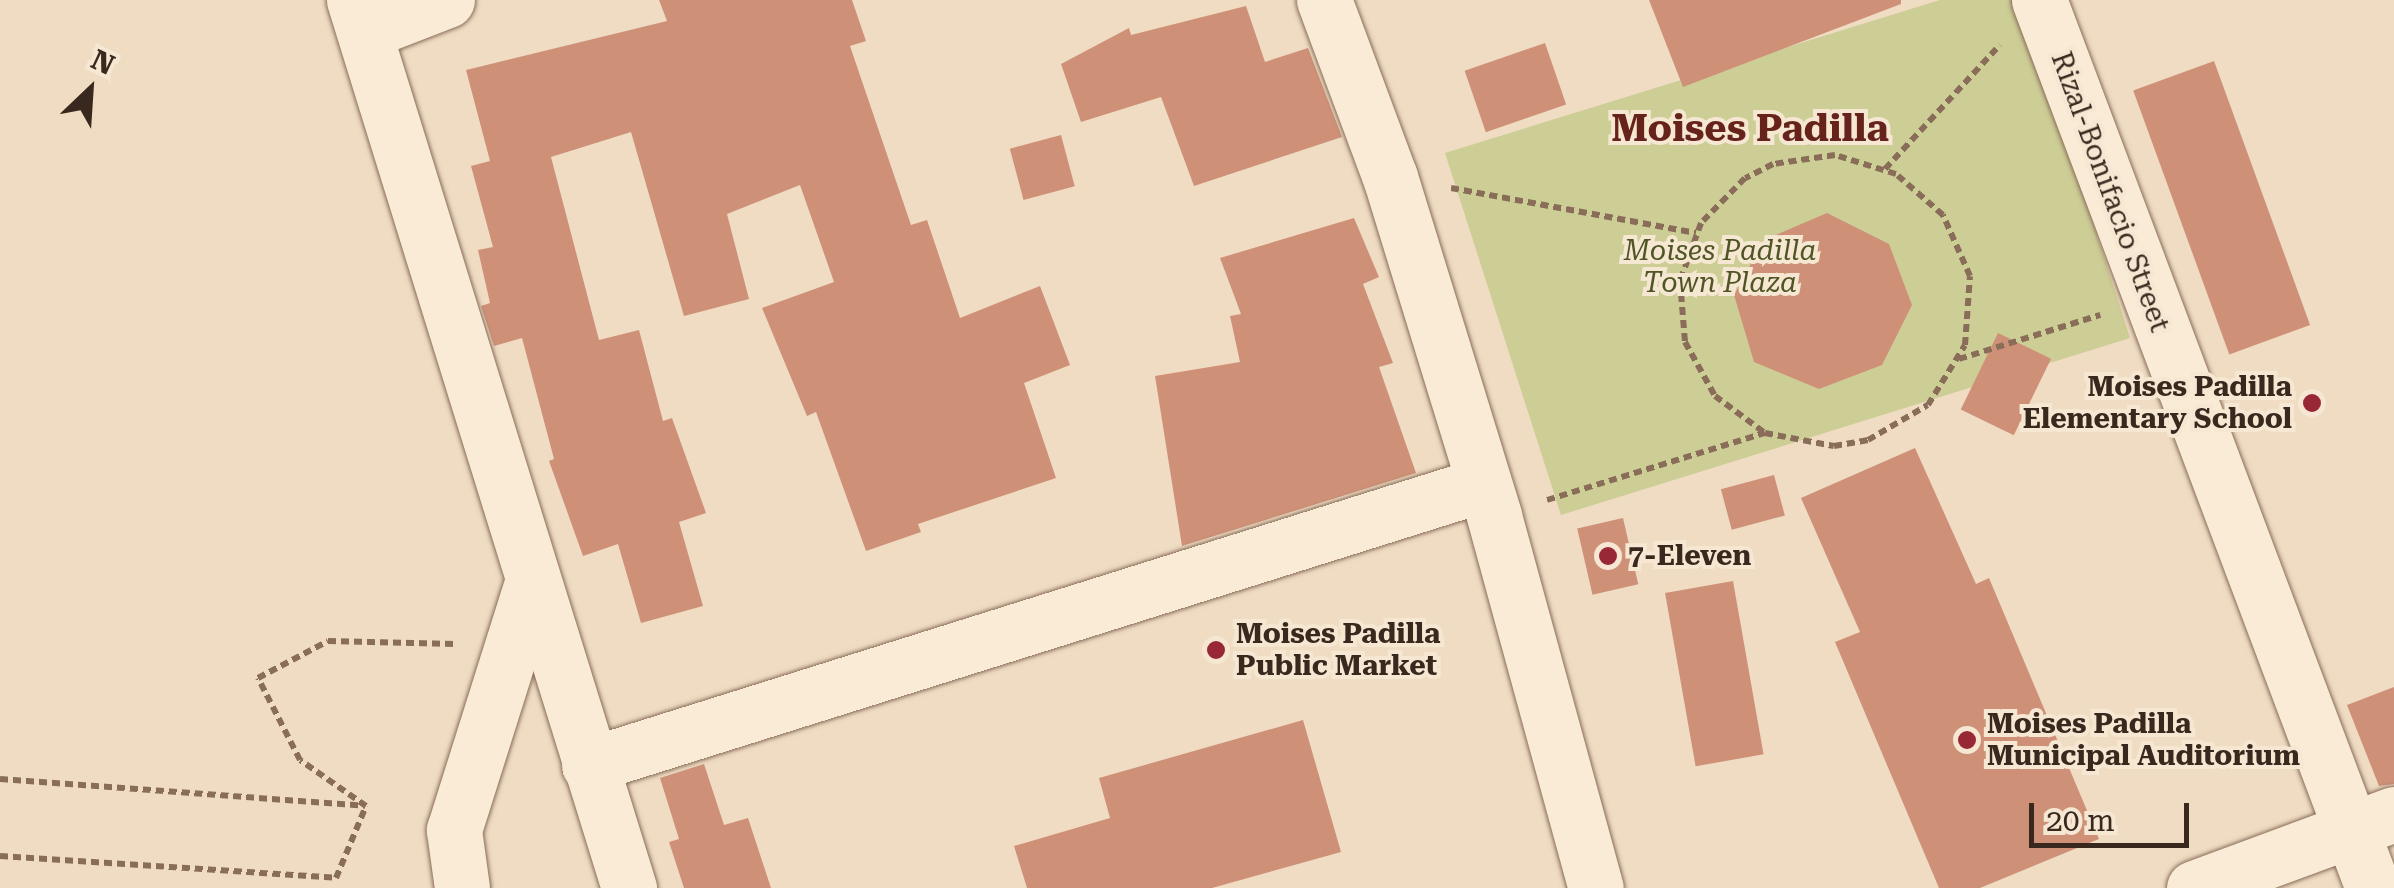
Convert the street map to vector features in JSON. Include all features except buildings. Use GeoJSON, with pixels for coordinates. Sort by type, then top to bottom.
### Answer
{"type":"FeatureCollection","features":[{"type":"Feature","properties":{"kind":"street"},"geometry":{"type":"LineString","coordinates":[[446,0],[360,16],[629,888]]}},
{"type":"Feature","properties":{"kind":"street"},"geometry":{"type":"LineString","coordinates":[[1324,0],[1390,178],[1489,500],[1596,888]]}},
{"type":"Feature","properties":{"kind":"street","name":"Rizal-Bonifacio Street"},"geometry":{"type":"LineString","coordinates":[[2039,1],[2149,300],[2373,822],[2373,888]]}},
{"type":"Feature","properties":{"kind":"street"},"geometry":{"type":"LineString","coordinates":[[589,765],[1489,500]]}},
{"type":"Feature","properties":{"kind":"street"},"geometry":{"type":"LineString","coordinates":[[462,888],[454,830],[533,580]]}},
{"type":"Feature","properties":{"kind":"street"},"geometry":{"type":"LineString","coordinates":[[2216,884],[2373,822]]}},
{"type":"Feature","properties":{"kind":"path"},"geometry":{"type":"LineString","coordinates":[[1885,169],[2039,1]]}},
{"type":"Feature","properties":{"kind":"path"},"geometry":{"type":"LineString","coordinates":[[1489,500],[1765,433],[1834,446],[1868,440],[1928,405],[1958,360],[1972,311],[1959,242],[1922,192],[1885,169],[1835,155],[1773,164],[1721,198],[1696,233],[1680,281],[1685,342],[1715,396],[1765,433]]}},
{"type":"Feature","properties":{"kind":"path"},"geometry":{"type":"LineString","coordinates":[[1390,178],[1696,233]]}},
{"type":"Feature","properties":{"kind":"path"},"geometry":{"type":"LineString","coordinates":[[1958,360],[2149,300]]}},
{"type":"Feature","properties":{"kind":"path"},"geometry":{"type":"LineString","coordinates":[[366,806],[300,760],[258,678],[328,640],[512,646]]}},
{"type":"Feature","properties":{"kind":"path"},"geometry":{"type":"LineString","coordinates":[[0,780],[366,806]]}},
{"type":"Feature","properties":{"kind":"path"},"geometry":{"type":"LineString","coordinates":[[0,856],[336,878],[366,806]]}},
{"type":"Feature","properties":{"kind":"green space","name":"Moises Padilla Town Plaza"},"geometry":{"type":"Polygon","coordinates":[[[1940,0],[2022,0],[2130,338],[1561,515],[1445,153],[1940,0]]]}},
{"type":"Feature","properties":{"kind":"place","name":"Moises Padilla Elementary School"},"geometry":{"type":"Point","coordinates":[2312,403]}},
{"type":"Feature","properties":{"kind":"place","name":"7-Eleven"},"geometry":{"type":"Point","coordinates":[1608,556]}},
{"type":"Feature","properties":{"kind":"place","name":"Moises Padilla Public Market"},"geometry":{"type":"Point","coordinates":[1216,650]}},
{"type":"Feature","properties":{"kind":"place","name":"Moises Padilla Municipal Auditorium"},"geometry":{"type":"Point","coordinates":[1967,740]}},
{"type":"Feature","properties":{"kind":"district","name":"Moises Padilla"},"geometry":{"type":"Point","coordinates":[1750,129]}}]}
